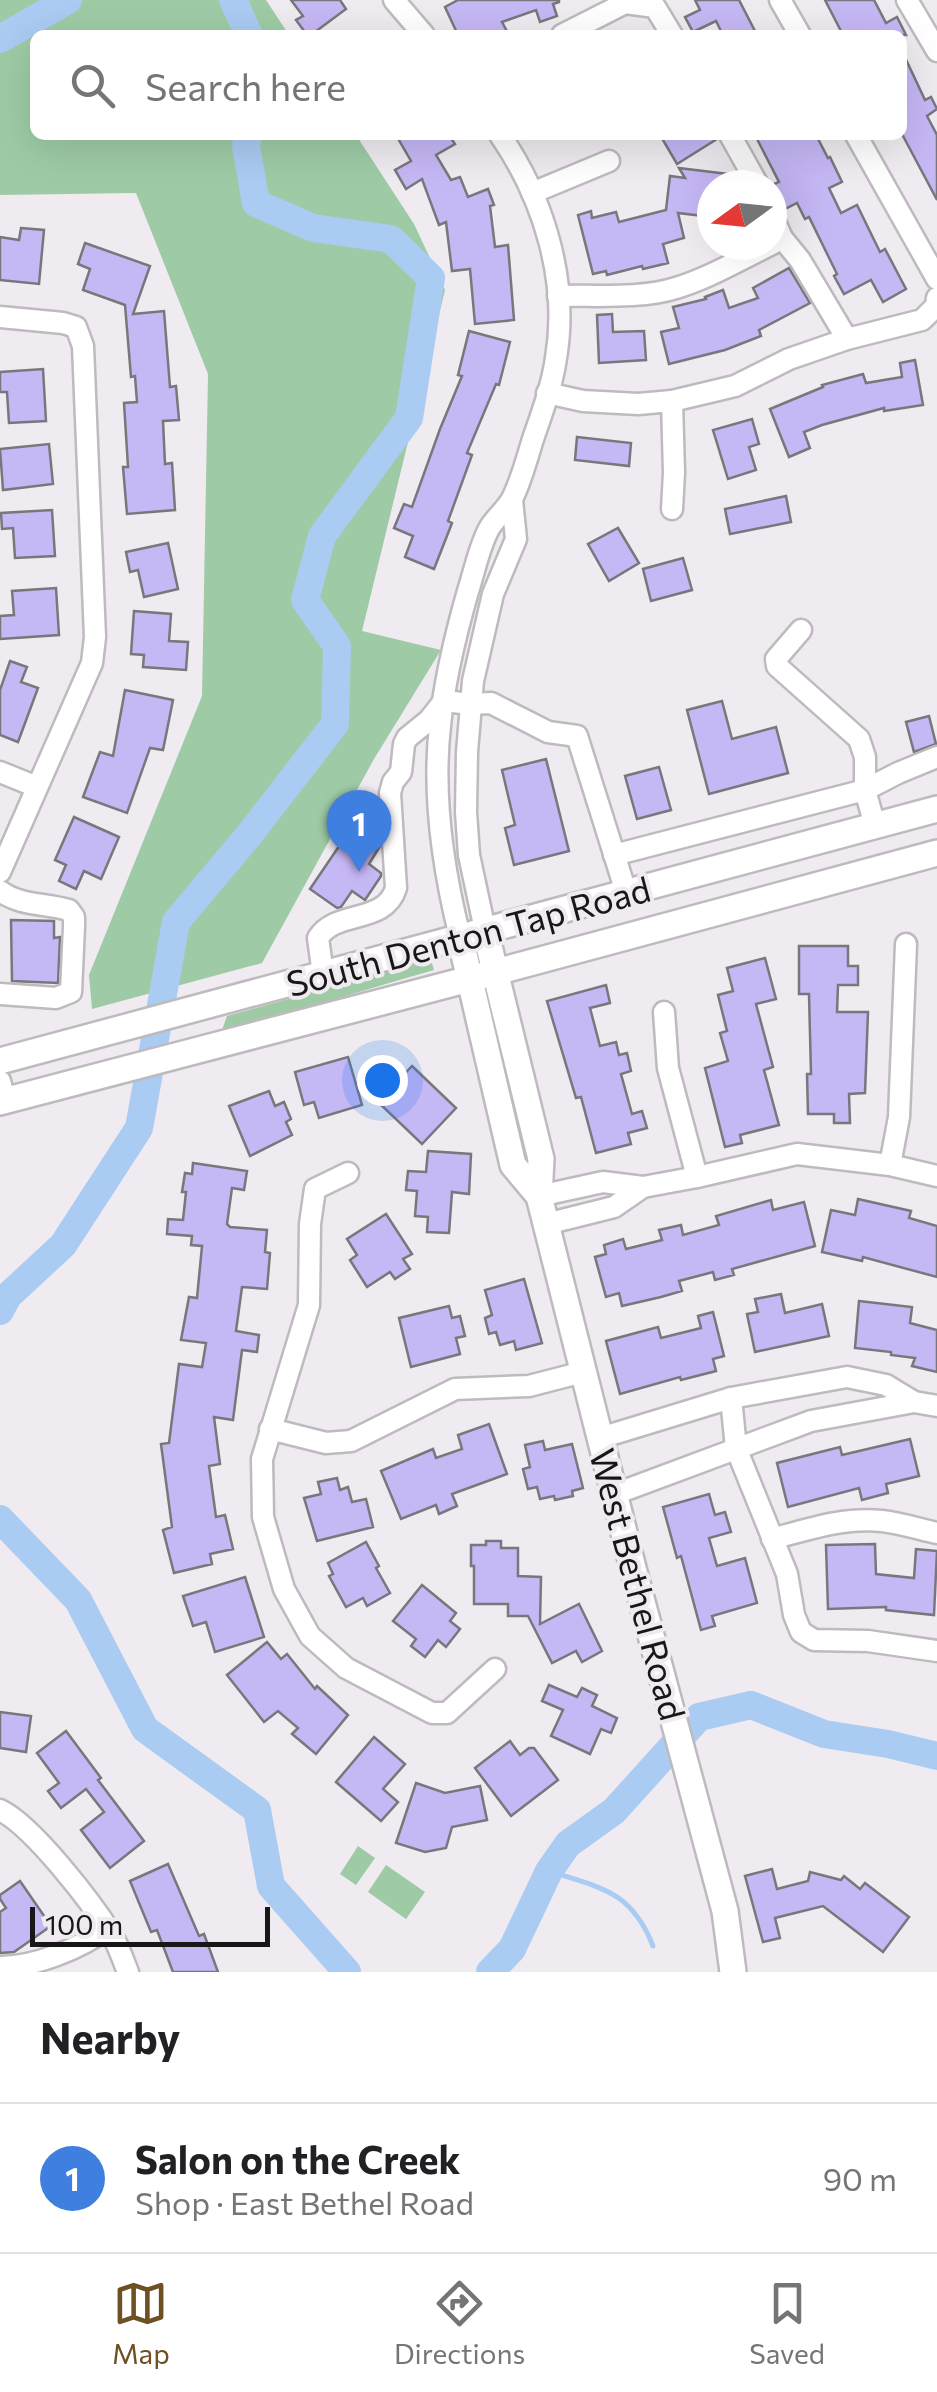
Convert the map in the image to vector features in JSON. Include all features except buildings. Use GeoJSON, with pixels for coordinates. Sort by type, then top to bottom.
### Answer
{"type":"FeatureCollection","features":[{"type":"Feature","properties":{"kind":"main road","name":"South Denton Tap Road"},"geometry":{"type":"LineString","coordinates":[[0,1062],[937,809]]}},
{"type":"Feature","properties":{"kind":"main road"},"geometry":{"type":"LineString","coordinates":[[875,826],[886,867]]}},
{"type":"Feature","properties":{"kind":"main road","name":"South Denton Tap Road"},"geometry":{"type":"LineString","coordinates":[[2,1095],[58,1087],[937,853]]}},
{"type":"Feature","properties":{"kind":"main road","name":"West Bethel Road"},"geometry":{"type":"LineString","coordinates":[[485,930],[541,1159],[539,1196],[725,1911],[732,1972]]}},
{"type":"Feature","properties":{"kind":"main road","name":"West Bethel Road"},"geometry":{"type":"LineString","coordinates":[[460,937],[513,1165],[539,1196]]}},
{"type":"Feature","properties":{"kind":"street"},"geometry":{"type":"LineString","coordinates":[[780,0],[797,30]]}},
{"type":"Feature","properties":{"kind":"street"},"geometry":{"type":"LineString","coordinates":[[907,0],[937,51]]}},
{"type":"Feature","properties":{"kind":"street"},"geometry":{"type":"LineString","coordinates":[[398,2],[420,30]]}},
{"type":"Feature","properties":{"kind":"street"},"geometry":{"type":"LineString","coordinates":[[572,30],[625,3],[655,7],[669,30]]}},
{"type":"Feature","properties":{"kind":"street"},"geometry":{"type":"LineString","coordinates":[[460,937],[445,870],[438,792],[444,701],[468,594],[489,528],[512,500],[556,360],[560,322],[548,232],[532,192],[503,140]]}},
{"type":"Feature","properties":{"kind":"street"},"geometry":{"type":"LineString","coordinates":[[733,140],[750,170]]}},
{"type":"Feature","properties":{"kind":"street"},"geometry":{"type":"LineString","coordinates":[[859,140],[937,278]]}},
{"type":"Feature","properties":{"kind":"street"},"geometry":{"type":"LineString","coordinates":[[532,192],[609,161]]}},
{"type":"Feature","properties":{"kind":"street"},"geometry":{"type":"LineString","coordinates":[[787,251],[800,260],[847,339]]}},
{"type":"Feature","properties":{"kind":"street"},"geometry":{"type":"LineString","coordinates":[[558,296],[674,289],[740,260]]}},
{"type":"Feature","properties":{"kind":"street"},"geometry":{"type":"LineString","coordinates":[[547,393],[611,404],[672,401],[735,386],[789,358],[922,320],[936,307],[937,298]]}},
{"type":"Feature","properties":{"kind":"street"},"geometry":{"type":"LineString","coordinates":[[0,317],[64,322],[76,328],[83,346],[94,636],[92,663],[0,872]]}},
{"type":"Feature","properties":{"kind":"street"},"geometry":{"type":"LineString","coordinates":[[672,401],[672,509]]}},
{"type":"Feature","properties":{"kind":"street"},"geometry":{"type":"LineString","coordinates":[[485,930],[468,855],[466,780],[473,681],[494,594],[516,539],[512,500]]}},
{"type":"Feature","properties":{"kind":"street"},"geometry":{"type":"LineString","coordinates":[[801,630],[776,659],[777,666],[859,738],[865,757],[865,790],[875,826]]}},
{"type":"Feature","properties":{"kind":"street"},"geometry":{"type":"LineString","coordinates":[[444,701],[492,702],[548,732],[577,736],[626,892]]}},
{"type":"Feature","properties":{"kind":"street"},"geometry":{"type":"LineString","coordinates":[[324,974],[318,938],[324,929],[383,908],[393,900],[396,888],[390,793],[400,772],[407,738],[444,701]]}},
{"type":"Feature","properties":{"kind":"street"},"geometry":{"type":"LineString","coordinates":[[614,855],[865,790],[937,757]]}},
{"type":"Feature","properties":{"kind":"street"},"geometry":{"type":"LineString","coordinates":[[0,772],[37,788]]}},
{"type":"Feature","properties":{"kind":"street"},"geometry":{"type":"LineString","coordinates":[[0,891],[29,903],[69,910],[74,917],[71,992],[62,996],[0,994]]}},
{"type":"Feature","properties":{"kind":"street"},"geometry":{"type":"LineString","coordinates":[[890,1165],[899,1118],[906,944]]}},
{"type":"Feature","properties":{"kind":"street"},"geometry":{"type":"LineString","coordinates":[[664,1012],[668,1068],[697,1178]]}},
{"type":"Feature","properties":{"kind":"street"},"geometry":{"type":"LineString","coordinates":[[539,1196],[603,1182],[643,1187],[797,1154],[890,1165],[937,1176]]}},
{"type":"Feature","properties":{"kind":"street"},"geometry":{"type":"LineString","coordinates":[[348,1174],[315,1189],[310,1224],[309,1306],[262,1459],[263,1517],[284,1589],[310,1636],[346,1668],[432,1713],[447,1713],[495,1669]]}},
{"type":"Feature","properties":{"kind":"street"},"geometry":{"type":"LineString","coordinates":[[546,1224],[614,1207],[643,1187]]}},
{"type":"Feature","properties":{"kind":"street"},"geometry":{"type":"LineString","coordinates":[[270,1430],[326,1442],[352,1440],[454,1389],[529,1386],[583,1372]]}},
{"type":"Feature","properties":{"kind":"street"},"geometry":{"type":"LineString","coordinates":[[600,1438],[730,1398],[847,1377],[886,1385],[914,1402]]}},
{"type":"Feature","properties":{"kind":"street"},"geometry":{"type":"LineString","coordinates":[[730,1398],[736,1448],[788,1574],[794,1615],[801,1632],[814,1640],[868,1641],[937,1651]]}},
{"type":"Feature","properties":{"kind":"street"},"geometry":{"type":"LineString","coordinates":[[615,1494],[811,1421],[914,1402],[937,1406]]}},
{"type":"Feature","properties":{"kind":"street"},"geometry":{"type":"LineString","coordinates":[[772,1539],[831,1522],[855,1521],[883,1521],[937,1533]]}},
{"type":"Feature","properties":{"kind":"street"},"geometry":{"type":"LineString","coordinates":[[0,1810],[13,1816],[90,1904],[114,1939],[128,1972]]}},
{"type":"Feature","properties":{"kind":"street"},"geometry":{"type":"LineString","coordinates":[[0,1966],[21,1966],[47,1958],[98,1936],[107,1928]]}},
{"type":"Feature","properties":{"kind":"green space"},"geometry":{"type":"Polygon","coordinates":[[[0,0],[266,0],[286,30],[30,30],[30,140],[359,140],[414,224],[445,290],[362,631],[441,650],[374,759],[262,963],[92,1009],[89,975],[202,696],[208,374],[136,193],[0,195],[0,0]]]}},
{"type":"Feature","properties":{"kind":"green space"},"geometry":{"type":"Polygon","coordinates":[[[431,960],[434,970],[221,1033],[227,1016],[431,960]]]}},
{"type":"Feature","properties":{"kind":"green space"},"geometry":{"type":"Polygon","coordinates":[[[358,1846],[375,1858],[356,1885],[340,1874],[358,1846]]]}},
{"type":"Feature","properties":{"kind":"green space"},"geometry":{"type":"Polygon","coordinates":[[[386,1865],[425,1892],[406,1919],[368,1892],[386,1865]]]}},
{"type":"Feature","properties":{"kind":"waterway"},"geometry":{"type":"LineString","coordinates":[[0,39],[68,0]]}},
{"type":"Feature","properties":{"kind":"waterway"},"geometry":{"type":"LineString","coordinates":[[233,0],[247,30]]}},
{"type":"Feature","properties":{"kind":"waterway"},"geometry":{"type":"LineString","coordinates":[[0,1311],[8,1296],[63,1245],[139,1128],[176,922],[335,724],[337,646],[305,600],[322,536],[409,418],[431,278],[391,239],[313,228],[256,203],[247,140]]}},
{"type":"Feature","properties":{"kind":"waterway"},"geometry":{"type":"LineString","coordinates":[[0,1519],[78,1600],[145,1729],[257,1810],[271,1886],[347,1972]]}},
{"type":"Feature","properties":{"kind":"waterway"},"geometry":{"type":"LineString","coordinates":[[490,1972],[512,1949],[549,1871],[568,1844],[614,1811],[699,1717],[751,1705],[824,1734],[937,1756]]}},
{"type":"Feature","properties":{"kind":"waterway"},"geometry":{"type":"LineString","coordinates":[[549,1871],[599,1887],[624,1902],[635,1913],[653,1946]]}},
{"type":"Feature","properties":{"kind":"place","name":"Salon on the Creek"},"geometry":{"type":"Point","coordinates":[359,872]}}]}
